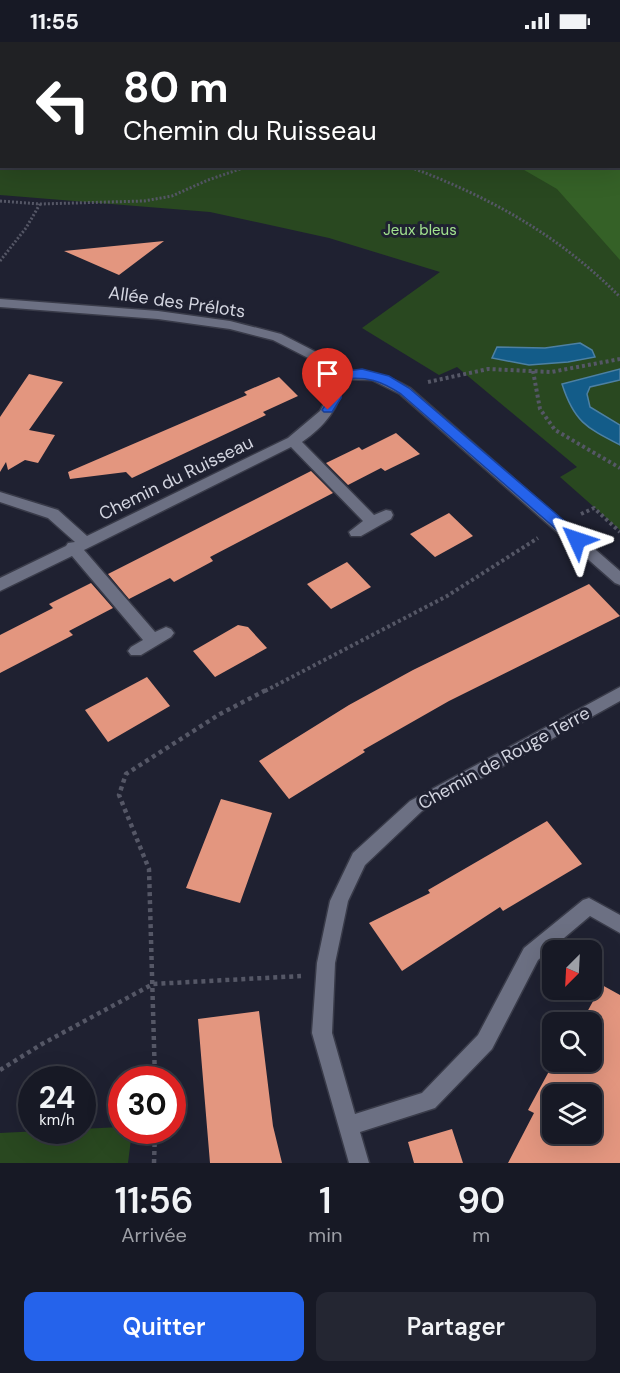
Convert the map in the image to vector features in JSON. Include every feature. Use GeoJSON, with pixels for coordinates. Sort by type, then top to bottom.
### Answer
{"type":"FeatureCollection","features":[{"type":"Feature","properties":{"kind":"street","name":"Allée des Prélots"},"geometry":{"type":"LineString","coordinates":[[0,303],[158,315],[230,324],[277,337],[318,358],[338,376]]}},
{"type":"Feature","properties":{"kind":"street"},"geometry":{"type":"LineString","coordinates":[[338,376],[362,373],[385,379],[405,391],[560,524],[620,579]]}},
{"type":"Feature","properties":{"kind":"street","name":"Chemin du Ruisseau"},"geometry":{"type":"LineString","coordinates":[[0,585],[293,441],[321,421],[336,398],[338,376]]}},
{"type":"Feature","properties":{"kind":"street"},"geometry":{"type":"LineString","coordinates":[[293,441],[372,522]]}},
{"type":"Feature","properties":{"kind":"street"},"geometry":{"type":"LineString","coordinates":[[0,497],[29,504],[53,514],[160,637],[136,651]]}},
{"type":"Feature","properties":{"kind":"street"},"geometry":{"type":"LineString","coordinates":[[356,532],[386,515]]}},
{"type":"Feature","properties":{"kind":"street","name":"Chemin de Rouge Terre"},"geometry":{"type":"LineString","coordinates":[[359,1163],[322,1033],[326,975],[339,901],[359,859],[416,806],[620,693]]}},
{"type":"Feature","properties":{"kind":"street"},"geometry":{"type":"LineString","coordinates":[[348,1126],[428,1101],[485,1041],[531,954],[589,906],[620,925]]}},
{"type":"Feature","properties":{"kind":"path"},"geometry":{"type":"LineString","coordinates":[[0,201],[40,204],[144,201],[163,198],[244,168]]}},
{"type":"Feature","properties":{"kind":"path"},"geometry":{"type":"LineString","coordinates":[[411,168],[482,196],[534,224],[598,272],[620,297]]}},
{"type":"Feature","properties":{"kind":"path"},"geometry":{"type":"LineString","coordinates":[[0,261],[26,228],[40,204]]}},
{"type":"Feature","properties":{"kind":"path"},"geometry":{"type":"LineString","coordinates":[[405,391],[422,383],[488,369],[551,372],[620,359]]}},
{"type":"Feature","properties":{"kind":"path"},"geometry":{"type":"LineString","coordinates":[[533,371],[540,409],[555,430],[620,468]]}},
{"type":"Feature","properties":{"kind":"path"},"geometry":{"type":"LineString","coordinates":[[155,1066],[149,869],[119,795],[126,774],[220,714],[447,596],[560,524],[594,508],[620,532]]}},
{"type":"Feature","properties":{"kind":"path"},"geometry":{"type":"LineString","coordinates":[[0,1070],[42,1044],[153,984],[326,975]]}},
{"type":"Feature","properties":{"kind":"path"},"geometry":{"type":"LineString","coordinates":[[154,1163],[155,1144]]}},
{"type":"Feature","properties":{"kind":"green space","name":"Jeux bleus"},"geometry":{"type":"Polygon","coordinates":[[[0,168],[620,168],[620,530],[560,477],[577,467],[457,367],[439,375],[362,328],[440,272],[329,238],[210,212],[0,195],[0,168]]]}},
{"type":"Feature","properties":{"kind":"green space"},"geometry":{"type":"Polygon","coordinates":[[[521,168],[620,168],[620,260],[557,189],[521,168]]]}},
{"type":"Feature","properties":{"kind":"green space"},"geometry":{"type":"Polygon","coordinates":[[[96,1128],[108,1128],[108,1144],[130,1144],[128,1163],[0,1163],[0,1133],[18,1132],[18,1144],[96,1144],[96,1128]]]}},
{"type":"Feature","properties":{"kind":"water"},"geometry":{"type":"Polygon","coordinates":[[[580,343],[592,350],[595,357],[529,365],[492,358],[497,347],[545,348],[580,343]]]}},
{"type":"Feature","properties":{"kind":"water"},"geometry":{"type":"Polygon","coordinates":[[[620,369],[620,380],[590,387],[587,394],[590,407],[620,425],[620,445],[590,428],[577,416],[562,384],[620,369]]]}},
{"type":"Feature","properties":{"kind":"building"},"geometry":{"type":"Polygon","coordinates":[[[164,241],[119,275],[64,251],[164,241]]]}},
{"type":"Feature","properties":{"kind":"building"},"geometry":{"type":"Polygon","coordinates":[[[29,374],[63,382],[29,430],[55,435],[38,463],[25,460],[8,470],[6,462],[0,472],[0,417],[29,374]]]}},
{"type":"Feature","properties":{"kind":"building"},"geometry":{"type":"Polygon","coordinates":[[[279,377],[298,396],[263,412],[266,415],[132,478],[126,472],[70,479],[68,472],[247,395],[244,392],[279,377]]]}},
{"type":"Feature","properties":{"kind":"building"},"geometry":{"type":"Polygon","coordinates":[[[396,433],[420,454],[385,471],[381,468],[348,485],[326,463],[359,447],[362,450],[396,433]]]}},
{"type":"Feature","properties":{"kind":"building"},"geometry":{"type":"Polygon","coordinates":[[[311,471],[333,493],[210,557],[213,561],[174,582],[170,578],[129,599],[108,574],[311,471]]]}},
{"type":"Feature","properties":{"kind":"building"},"geometry":{"type":"Polygon","coordinates":[[[449,513],[473,536],[435,557],[410,534],[449,513]]]}},
{"type":"Feature","properties":{"kind":"building"},"geometry":{"type":"Polygon","coordinates":[[[347,562],[371,587],[331,609],[307,584],[347,562]]]}},
{"type":"Feature","properties":{"kind":"building"},"geometry":{"type":"Polygon","coordinates":[[[91,583],[113,608],[69,631],[73,635],[0,673],[0,635],[53,608],[49,604],[91,583]]]}},
{"type":"Feature","properties":{"kind":"building"},"geometry":{"type":"Polygon","coordinates":[[[589,584],[620,616],[449,701],[363,750],[365,752],[289,799],[259,761],[349,705],[413,670],[589,584]]]}},
{"type":"Feature","properties":{"kind":"building"},"geometry":{"type":"Polygon","coordinates":[[[238,625],[248,627],[267,648],[215,677],[193,651],[238,625]]]}},
{"type":"Feature","properties":{"kind":"building"},"geometry":{"type":"Polygon","coordinates":[[[147,677],[170,706],[108,742],[85,710],[147,677]]]}},
{"type":"Feature","properties":{"kind":"building"},"geometry":{"type":"Polygon","coordinates":[[[221,799],[272,813],[240,903],[186,888],[221,799]]]}},
{"type":"Feature","properties":{"kind":"building"},"geometry":{"type":"Polygon","coordinates":[[[547,821],[582,864],[503,911],[500,907],[402,971],[369,923],[430,893],[428,890],[547,821]]]}},
{"type":"Feature","properties":{"kind":"building"},"geometry":{"type":"Polygon","coordinates":[[[602,985],[620,995],[620,1163],[508,1163],[534,1113],[528,1110],[542,1084],[542,1144],[602,1144],[602,1084],[542,1084],[549,1072],[602,1072],[602,1012],[587,1012],[594,1000],[602,1000],[602,985]]]}},
{"type":"Feature","properties":{"kind":"building"},"geometry":{"type":"Polygon","coordinates":[[[259,1011],[273,1126],[282,1163],[210,1163],[198,1019],[259,1011]]]}},
{"type":"Feature","properties":{"kind":"building"},"geometry":{"type":"Polygon","coordinates":[[[452,1129],[463,1163],[414,1163],[408,1142],[452,1129]]]}},
{"type":"Feature","properties":{"kind":"route"},"geometry":{"type":"LineString","coordinates":[[328,410],[336,398],[338,376],[362,373],[385,379],[405,391],[577,540]]}}]}
